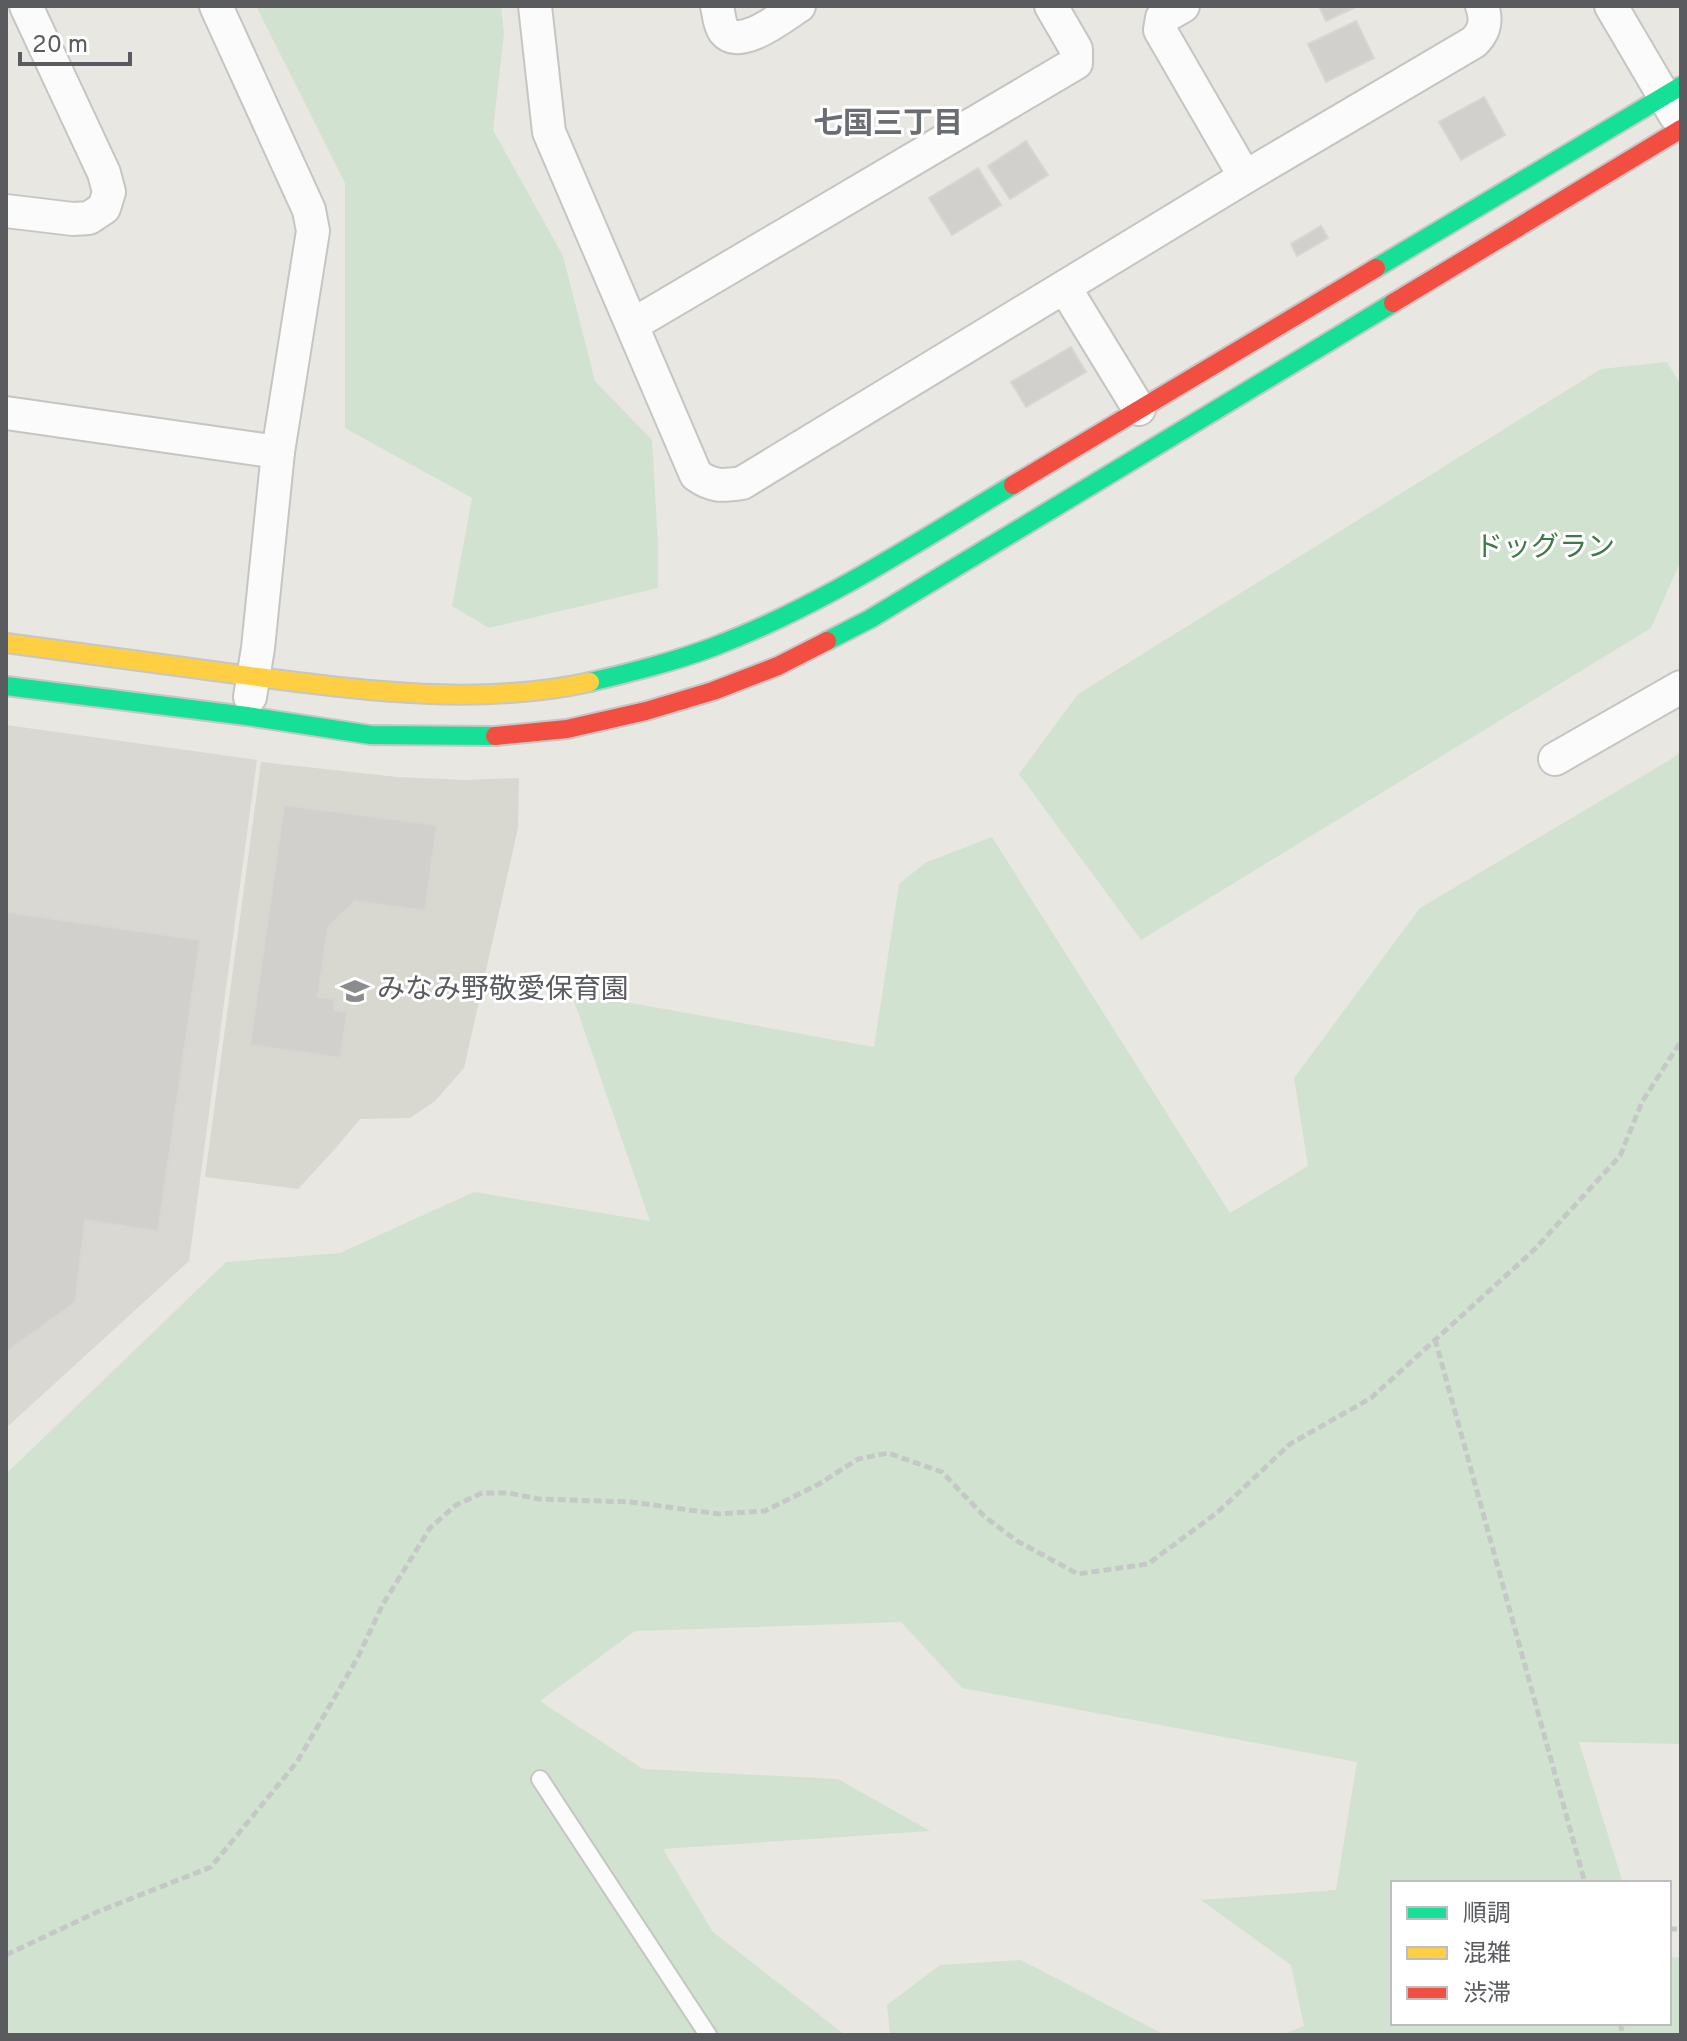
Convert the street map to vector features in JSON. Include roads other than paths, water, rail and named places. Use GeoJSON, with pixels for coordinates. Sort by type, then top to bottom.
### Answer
{"type":"FeatureCollection","features":[{"type":"Feature","properties":{"kind":"street"},"geometry":{"type":"LineString","coordinates":[[6,211],[89,218],[104,208],[109,192],[104,173],[26,6]]}},
{"type":"Feature","properties":{"kind":"street"},"geometry":{"type":"LineString","coordinates":[[216,6],[309,210],[313,231],[278,452],[247,716]]}},
{"type":"Feature","properties":{"kind":"street"},"geometry":{"type":"LineString","coordinates":[[535,6],[549,132],[696,475],[708,483],[724,486],[742,483],[1245,177],[1474,42],[1484,32],[1482,6]]}},
{"type":"Feature","properties":{"kind":"street"},"geometry":{"type":"LineString","coordinates":[[717,6],[721,27],[727,35],[739,38],[754,34],[799,6]]}},
{"type":"Feature","properties":{"kind":"street"},"geometry":{"type":"LineString","coordinates":[[632,325],[1076,63],[1076,49],[1051,6]]}},
{"type":"Feature","properties":{"kind":"street"},"geometry":{"type":"LineString","coordinates":[[1183,6],[1162,18],[1160,30],[1245,177]]}},
{"type":"Feature","properties":{"kind":"street"},"geometry":{"type":"LineString","coordinates":[[6,686],[371,735],[483,737],[567,729],[646,711],[713,691],[778,666],[870,619],[1681,127],[1672,90],[1611,6]]}},
{"type":"Feature","properties":{"kind":"street"},"geometry":{"type":"LineString","coordinates":[[6,643],[253,676],[409,694],[454,696],[538,690],[598,679],[643,669],[715,646],[850,582],[1672,90]]}},
{"type":"Feature","properties":{"kind":"street"},"geometry":{"type":"LineString","coordinates":[[1065,288],[1139,409]]}},
{"type":"Feature","properties":{"kind":"street"},"geometry":{"type":"LineString","coordinates":[[6,413],[278,452]]}},
{"type":"Feature","properties":{"kind":"street"},"geometry":{"type":"LineString","coordinates":[[1555,759],[1681,687]]}},
{"type":"Feature","properties":{"kind":"lane"},"geometry":{"type":"LineString","coordinates":[[540,1779],[708,2035]]}},
{"type":"Feature","properties":{"kind":"place","name":"みなみ野敬愛保育園"},"geometry":{"type":"Point","coordinates":[355,991]}},
{"type":"Feature","properties":{"kind":"district","name":"七国三丁目"},"geometry":{"type":"Point","coordinates":[888,125]}},
{"type":"Feature","properties":{"kind":"park label","name":"ドッグラン"},"geometry":{"type":"Point","coordinates":[1545,549]}}]}
